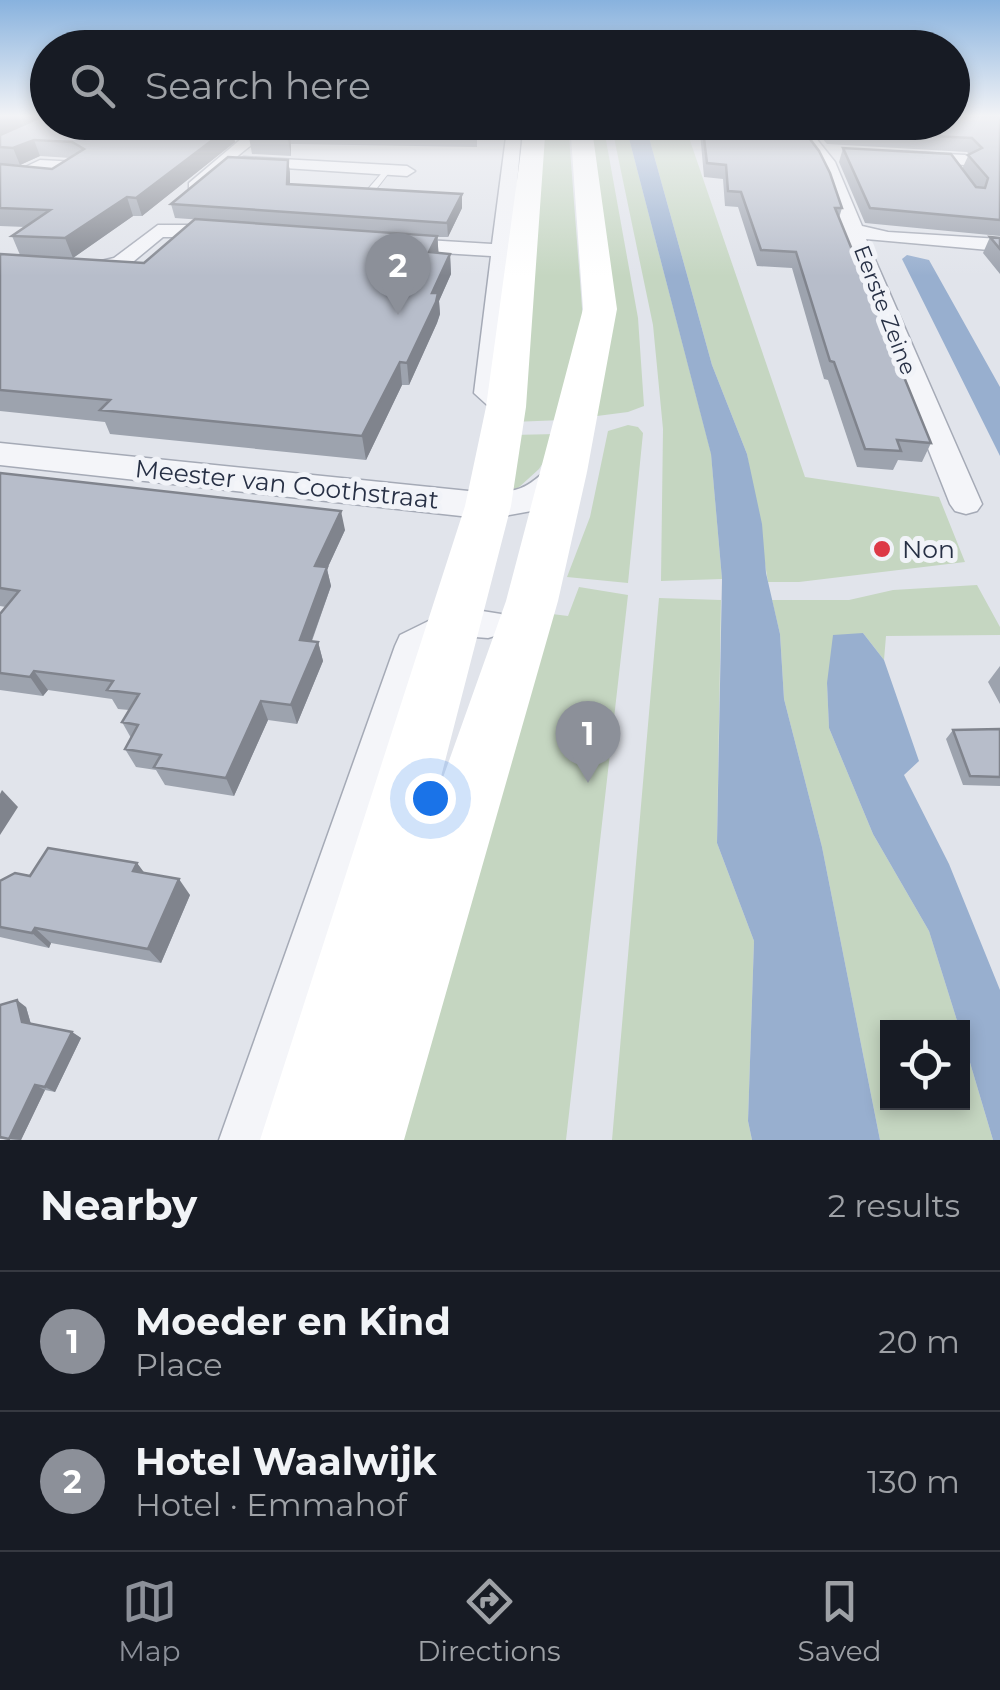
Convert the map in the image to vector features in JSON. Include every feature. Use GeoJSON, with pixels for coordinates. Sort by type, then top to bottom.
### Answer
{"type":"FeatureCollection","features":[{"type":"Feature","properties":{"kind":"main road"},"geometry":{"type":"LineString","coordinates":[[408,984],[428,846],[472,622],[506,407],[531,169]]}},
{"type":"Feature","properties":{"kind":"main road"},"geometry":{"type":"LineString","coordinates":[[360,1140],[532,601],[565,472],[600,309],[585,169]]}},
{"type":"Feature","properties":{"kind":"main road"},"geometry":{"type":"LineString","coordinates":[[304,1140],[472,622]]}},
{"type":"Feature","properties":{"kind":"street"},"geometry":{"type":"LineString","coordinates":[[158,231],[153,223],[217,169]]}},
{"type":"Feature","properties":{"kind":"street"},"geometry":{"type":"LineString","coordinates":[[373,169],[408,170]]}},
{"type":"Feature","properties":{"kind":"street"},"geometry":{"type":"LineString","coordinates":[[506,407],[486,394],[511,169]]}},
{"type":"Feature","properties":{"kind":"street","name":"Eerste Zeine"},"geometry":{"type":"LineString","coordinates":[[832,169],[916,392],[966,504]]}},
{"type":"Feature","properties":{"kind":"street"},"geometry":{"type":"LineString","coordinates":[[0,172],[24,174]]}},
{"type":"Feature","properties":{"kind":"street"},"geometry":{"type":"LineString","coordinates":[[854,230],[888,238],[1000,245]]}},
{"type":"Feature","properties":{"kind":"street"},"geometry":{"type":"LineString","coordinates":[[0,265],[97,268],[121,262],[158,231],[246,231]]}},
{"type":"Feature","properties":{"kind":"street"},"geometry":{"type":"LineString","coordinates":[[380,243],[504,251]]}},
{"type":"Feature","properties":{"kind":"street","name":"Meester van Coothstraat"},"geometry":{"type":"LineString","coordinates":[[0,454],[488,506],[534,499],[565,472]]}},
{"type":"Feature","properties":{"kind":"street"},"geometry":{"type":"LineString","coordinates":[[249,1140],[414,646],[472,622]]}},
{"type":"Feature","properties":{"kind":"lane"},"geometry":{"type":"LineString","coordinates":[[364,199],[387,170]]}},
{"type":"Feature","properties":{"kind":"green space"},"geometry":{"type":"Polygon","coordinates":[[[536,169],[572,169],[583,321],[563,420],[512,422],[536,169]]]}},
{"type":"Feature","properties":{"kind":"green space"},"geometry":{"type":"Polygon","coordinates":[[[585,169],[611,169],[638,318],[644,406],[597,416],[585,169]]]}},
{"type":"Feature","properties":{"kind":"green space"},"geometry":{"type":"Polygon","coordinates":[[[621,169],[637,169],[711,453],[722,579],[661,581],[663,429],[653,325],[621,169]]]}},
{"type":"Feature","properties":{"kind":"green space"},"geometry":{"type":"Polygon","coordinates":[[[658,169],[700,169],[805,477],[939,497],[965,562],[799,582],[768,582],[747,454],[712,365],[658,169]]]}},
{"type":"Feature","properties":{"kind":"green space"},"geometry":{"type":"Polygon","coordinates":[[[628,425],[643,433],[628,583],[567,577],[590,517],[608,431],[628,425]]]}},
{"type":"Feature","properties":{"kind":"green space"},"geometry":{"type":"Polygon","coordinates":[[[511,435],[560,437],[539,469],[517,489],[502,488],[511,435]]]}},
{"type":"Feature","properties":{"kind":"green space"},"geometry":{"type":"Polygon","coordinates":[[[977,585],[1000,627],[1000,635],[886,636],[884,660],[863,633],[827,683],[829,728],[873,834],[929,931],[957,1020],[880,1020],[880,1110],[970,1110],[970,1063],[993,1140],[880,1140],[822,847],[784,699],[780,634],[772,600],[849,600],[893,590],[977,585]]]}},
{"type":"Feature","properties":{"kind":"green space"},"geometry":{"type":"Polygon","coordinates":[[[579,587],[628,595],[566,1140],[376,1140],[536,612],[568,616],[579,587]]]}},
{"type":"Feature","properties":{"kind":"green space"},"geometry":{"type":"Polygon","coordinates":[[[659,598],[721,600],[717,843],[754,941],[748,1121],[752,1140],[612,1140],[659,598]]]}},
{"type":"Feature","properties":{"kind":"water"},"geometry":{"type":"Polygon","coordinates":[[[637,169],[658,169],[712,365],[747,454],[780,634],[784,699],[822,847],[880,1140],[752,1140],[748,1121],[754,941],[717,843],[722,579],[711,454],[637,169]]]}},
{"type":"Feature","properties":{"kind":"water"},"geometry":{"type":"Polygon","coordinates":[[[907,255],[929,260],[1000,387],[1000,456],[902,259],[907,255]]]}},
{"type":"Feature","properties":{"kind":"water"},"geometry":{"type":"Polygon","coordinates":[[[863,633],[884,660],[919,761],[904,775],[949,864],[1000,990],[1000,1140],[993,1140],[970,1063],[970,1020],[957,1020],[929,931],[873,834],[829,728],[827,683],[833,635],[863,633]]]}},
{"type":"Feature","properties":{"kind":"building"},"geometry":{"type":"Polygon","coordinates":[[[0,169],[174,169],[136,198],[127,197],[65,238],[12,236],[50,210],[0,208],[0,169]]]}},
{"type":"Feature","properties":{"kind":"building"},"geometry":{"type":"Polygon","coordinates":[[[213,169],[288,169],[287,184],[462,194],[447,223],[171,204],[213,169]]]}},
{"type":"Feature","properties":{"kind":"building"},"geometry":{"type":"Polygon","coordinates":[[[726,169],[828,169],[842,208],[835,208],[931,443],[897,440],[901,451],[865,449],[834,362],[830,361],[796,252],[761,250],[741,192],[728,191],[726,169]]]}},
{"type":"Feature","properties":{"kind":"building"},"geometry":{"type":"Polygon","coordinates":[[[853,169],[963,169],[976,187],[985,188],[988,178],[980,169],[1000,169],[1000,220],[870,208],[853,169]]]}},
{"type":"Feature","properties":{"kind":"building"},"geometry":{"type":"Polygon","coordinates":[[[195,219],[437,236],[429,252],[450,254],[432,293],[438,293],[436,302],[407,363],[400,362],[362,436],[100,410],[110,400],[0,390],[0,254],[144,263],[195,219]]]}},
{"type":"Feature","properties":{"kind":"building"},"geometry":{"type":"Polygon","coordinates":[[[0,473],[341,511],[315,566],[327,567],[300,640],[318,642],[291,705],[261,701],[226,778],[154,767],[161,755],[125,749],[138,725],[122,722],[139,694],[107,690],[113,681],[34,671],[30,677],[0,673],[0,614],[19,591],[0,588],[0,473]]]}},
{"type":"Feature","properties":{"kind":"building"},"geometry":{"type":"Polygon","coordinates":[[[1000,729],[1000,777],[970,776],[953,730],[1000,729]]]}},
{"type":"Feature","properties":{"kind":"building"},"geometry":{"type":"Polygon","coordinates":[[[48,848],[137,863],[133,871],[179,879],[148,949],[35,928],[32,933],[0,927],[0,881],[15,873],[30,876],[48,848]]]}},
{"type":"Feature","properties":{"kind":"building"},"geometry":{"type":"Polygon","coordinates":[[[17,1000],[22,1022],[72,1032],[45,1087],[35,1085],[9,1139],[0,1137],[0,1005],[17,1000]]]}},
{"type":"Feature","properties":{"kind":"place","name":"Hotel Waalwijk"},"geometry":{"type":"Point","coordinates":[398,315]}},
{"type":"Feature","properties":{"kind":"place","name":"Non"},"geometry":{"type":"Point","coordinates":[882,549]}},
{"type":"Feature","properties":{"kind":"place","name":"Moeder en Kind"},"geometry":{"type":"Point","coordinates":[588,783]}}]}
